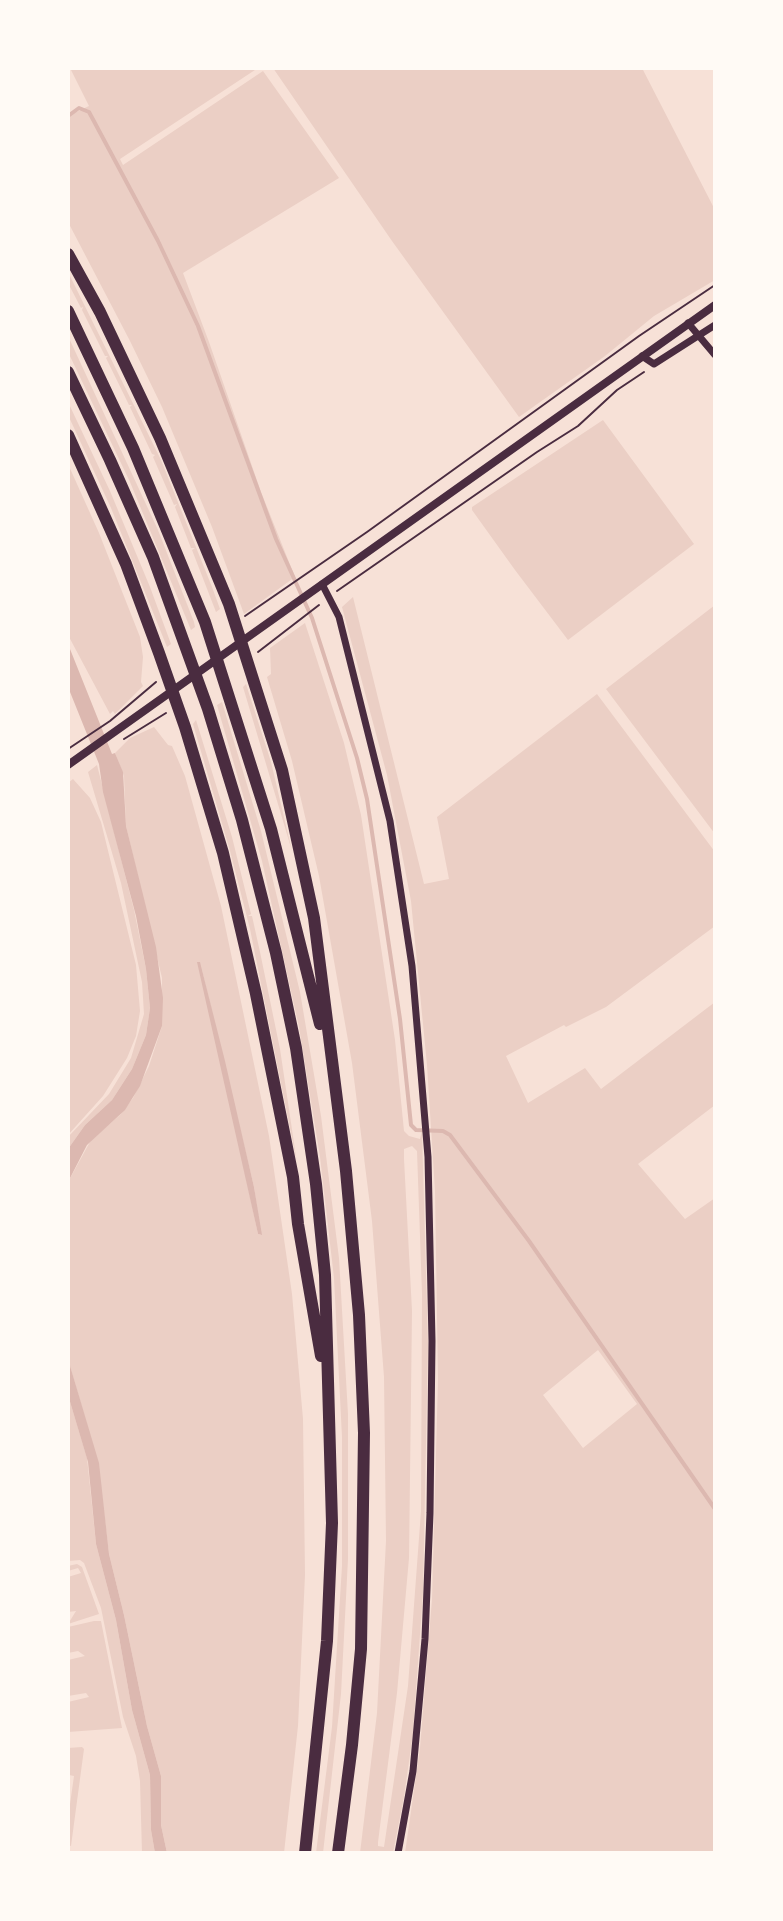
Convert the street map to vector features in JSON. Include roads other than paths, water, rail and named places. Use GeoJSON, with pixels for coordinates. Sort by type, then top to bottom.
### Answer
{"type":"FeatureCollection","features":[{"type":"Feature","properties":{"kind":"highway"},"geometry":{"type":"LineString","coordinates":[[68,254],[100,312],[160,438],[229,604],[282,770],[307,876],[346,1171],[359,1315],[364,1433],[361,1649],[338,1853]]}},
{"type":"Feature","properties":{"kind":"highway"},"geometry":{"type":"LineString","coordinates":[[68,311],[139,462],[205,622],[271,829],[331,1070]]}},
{"type":"Feature","properties":{"kind":"highway"},"geometry":{"type":"LineString","coordinates":[[68,372],[153,557],[208,709],[242,820],[276,953],[296,1048],[316,1184],[325,1275],[332,1523],[327,1641],[305,1853]]}},
{"type":"Feature","properties":{"kind":"highway"},"geometry":{"type":"LineString","coordinates":[[68,435],[126,564],[185,727],[223,853],[256,994],[293,1177],[298,1224],[329,1399]]}},
{"type":"Feature","properties":{"kind":"street"},"geometry":{"type":"LineString","coordinates":[[69,761],[81,757],[263,629],[309,593],[715,305]]}},
{"type":"Feature","properties":{"kind":"street"},"geometry":{"type":"LineString","coordinates":[[688,323],[715,355]]}},
{"type":"Feature","properties":{"kind":"street"},"geometry":{"type":"LineString","coordinates":[[642,356],[654,364],[715,325]]}},
{"type":"Feature","properties":{"kind":"street"},"geometry":{"type":"LineString","coordinates":[[322,584],[339,617],[390,821],[409,937],[427,1139],[432,1284],[430,1529],[420,1700],[410,1789],[398,1853]]}},
{"type":"Feature","properties":{"kind":"waterway"},"geometry":{"type":"LineString","coordinates":[[68,116],[79,108],[89,112],[158,241],[198,326],[276,539],[312,618],[367,799],[400,1019],[411,1125],[416,1130],[443,1131],[450,1135],[529,1241],[715,1509]]}}]}
